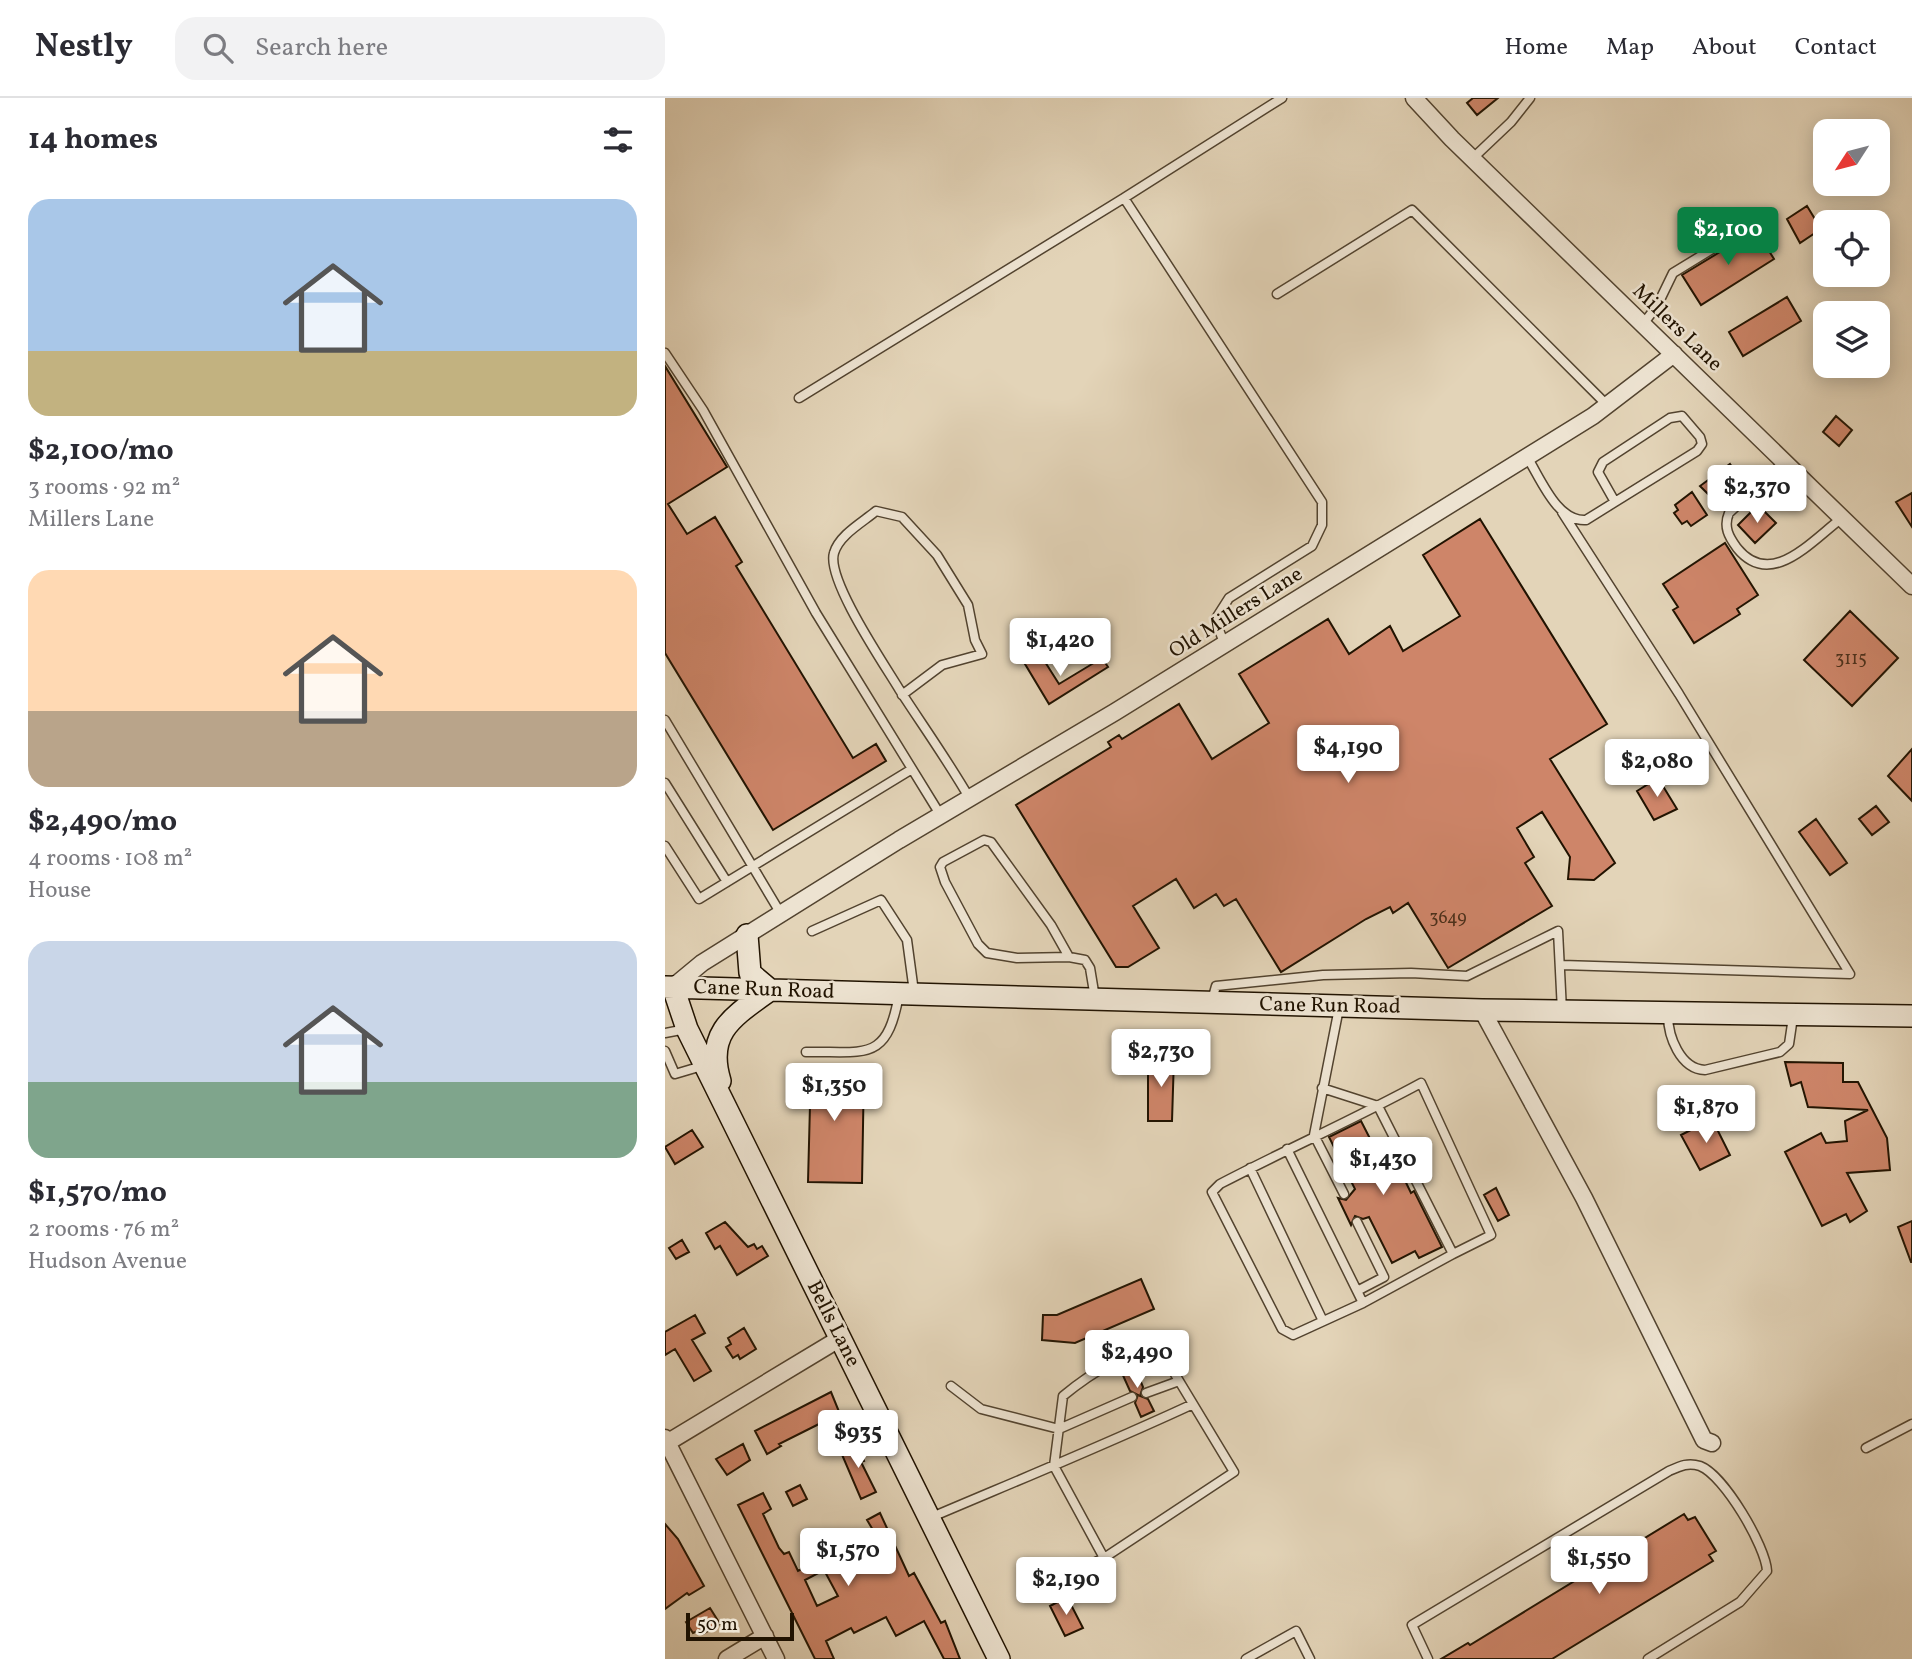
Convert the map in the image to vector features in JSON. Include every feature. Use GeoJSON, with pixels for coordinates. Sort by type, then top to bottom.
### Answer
{"type":"FeatureCollection","features":[{"type":"Feature","properties":{"kind":"main road"},"geometry":{"type":"LineString","coordinates":[[731,1120],[714,1063],[718,1038],[730,1019],[770,990],[750,973],[747,935]]}},
{"type":"Feature","properties":{"kind":"main road","name":"Cane Run Road"},"geometry":{"type":"LineString","coordinates":[[669,987],[1482,1010],[1912,1016]]}},
{"type":"Feature","properties":{"kind":"main road","name":"Bells Lane"},"geometry":{"type":"LineString","coordinates":[[669,987],[731,1120],[999,1659]]}},
{"type":"Feature","properties":{"kind":"street","name":"Millers Lane"},"geometry":{"type":"LineString","coordinates":[[1414,98],[1472,159],[1912,586]]}},
{"type":"Feature","properties":{"kind":"street","name":"Old Millers Lane"},"geometry":{"type":"LineString","coordinates":[[669,987],[747,935],[1225,645],[1527,457],[1608,405],[1674,354]]}},
{"type":"Feature","properties":{"kind":"street"},"geometry":{"type":"LineString","coordinates":[[1482,1010],[1584,1198],[1704,1440],[1712,1443]]}},
{"type":"Feature","properties":{"kind":"street"},"geometry":{"type":"LineString","coordinates":[[776,1659],[666,1441],[839,1339]]}},
{"type":"Feature","properties":{"kind":"street"},"geometry":{"type":"LineString","coordinates":[[727,1659],[765,1636]]}},
{"type":"Feature","properties":{"kind":"lane"},"geometry":{"type":"LineString","coordinates":[[799,398],[1282,98]]}},
{"type":"Feature","properties":{"kind":"lane"},"geometry":{"type":"LineString","coordinates":[[1472,159],[1530,98]]}},
{"type":"Feature","properties":{"kind":"lane"},"geometry":{"type":"LineString","coordinates":[[1124,198],[1322,502],[1322,525],[1312,546],[1229,598],[1220,608],[1215,620],[1225,645]]}},
{"type":"Feature","properties":{"kind":"lane"},"geometry":{"type":"LineString","coordinates":[[1277,294],[1412,210],[1608,405]]}},
{"type":"Feature","properties":{"kind":"lane"},"geometry":{"type":"LineString","coordinates":[[1643,324],[1657,306],[1673,273],[1748,224],[1766,216]]}},
{"type":"Feature","properties":{"kind":"lane"},"geometry":{"type":"LineString","coordinates":[[665,354],[703,410],[816,614],[941,816]]}},
{"type":"Feature","properties":{"kind":"lane"},"geometry":{"type":"LineString","coordinates":[[1562,512],[1574,521],[1586,520],[1615,502],[1697,451],[1702,444],[1700,437],[1682,416],[1671,418],[1603,462],[1598,472],[1615,502]]}},
{"type":"Feature","properties":{"kind":"lane"},"geometry":{"type":"LineString","coordinates":[[1527,457],[1679,694],[1850,974],[1562,965]]}},
{"type":"Feature","properties":{"kind":"lane"},"geometry":{"type":"LineString","coordinates":[[1784,462],[1729,513],[1725,522],[1728,536],[1746,559],[1764,567],[1778,565],[1842,518]]}},
{"type":"Feature","properties":{"kind":"lane"},"geometry":{"type":"LineString","coordinates":[[902,695],[942,665],[982,654],[975,640],[968,605],[937,555],[902,516],[876,511],[838,543],[833,562],[848,602],[902,695],[935,739],[970,799]]}},
{"type":"Feature","properties":{"kind":"lane"},"geometry":{"type":"LineString","coordinates":[[665,720],[781,914]]}},
{"type":"Feature","properties":{"kind":"lane"},"geometry":{"type":"LineString","coordinates":[[665,846],[699,900],[912,769]]}},
{"type":"Feature","properties":{"kind":"lane"},"geometry":{"type":"LineString","coordinates":[[665,783],[727,883]]}},
{"type":"Feature","properties":{"kind":"lane"},"geometry":{"type":"LineString","coordinates":[[1069,957],[1044,915],[991,842],[984,840],[943,862],[940,867],[945,882],[978,944],[987,953],[1017,958],[1069,957],[1085,960],[1090,968],[1095,1000]]}},
{"type":"Feature","properties":{"kind":"lane"},"geometry":{"type":"LineString","coordinates":[[806,1052],[866,1051],[878,1047],[888,1035],[907,995],[907,940],[881,900],[812,931]]}},
{"type":"Feature","properties":{"kind":"lane"},"geometry":{"type":"LineString","coordinates":[[1212,1003],[1216,986],[1296,977],[1411,972],[1467,976],[1558,931],[1562,965],[1562,1011]]}},
{"type":"Feature","properties":{"kind":"lane"},"geometry":{"type":"LineString","coordinates":[[1340,1006],[1314,1135],[1344,1194]]}},
{"type":"Feature","properties":{"kind":"lane"},"geometry":{"type":"LineString","coordinates":[[1668,1012],[1668,1026],[1683,1059],[1697,1070],[1780,1052],[1789,1044],[1793,1014]]}},
{"type":"Feature","properties":{"kind":"lane"},"geometry":{"type":"LineString","coordinates":[[665,1033],[687,1029]]}},
{"type":"Feature","properties":{"kind":"lane"},"geometry":{"type":"LineString","coordinates":[[665,1051],[675,1074],[705,1065]]}},
{"type":"Feature","properties":{"kind":"lane"},"geometry":{"type":"LineString","coordinates":[[1421,1083],[1491,1235],[1363,1303],[1293,1335],[1282,1329],[1212,1192],[1220,1184],[1250,1168],[1378,1106],[1421,1083]]}},
{"type":"Feature","properties":{"kind":"lane"},"geometry":{"type":"LineString","coordinates":[[1322,1088],[1378,1106],[1453,1254]]}},
{"type":"Feature","properties":{"kind":"lane"},"geometry":{"type":"LineString","coordinates":[[1287,1149],[1363,1303]]}},
{"type":"Feature","properties":{"kind":"lane"},"geometry":{"type":"LineString","coordinates":[[1250,1168],[1323,1321]]}},
{"type":"Feature","properties":{"kind":"lane"},"geometry":{"type":"LineString","coordinates":[[1357,1222],[1384,1277],[1357,1292]]}},
{"type":"Feature","properties":{"kind":"lane"},"geometry":{"type":"LineString","coordinates":[[1048,1585],[1104,1558],[1234,1472],[1161,1351],[1139,1351],[1088,1376],[1063,1396],[1054,1466],[1104,1558]]}},
{"type":"Feature","properties":{"kind":"lane"},"geometry":{"type":"LineString","coordinates":[[1146,1392],[1179,1381]]}},
{"type":"Feature","properties":{"kind":"lane"},"geometry":{"type":"LineString","coordinates":[[951,1387],[981,1409],[1059,1429],[1132,1396]]}},
{"type":"Feature","properties":{"kind":"lane"},"geometry":{"type":"LineString","coordinates":[[929,1518],[1193,1404]]}},
{"type":"Feature","properties":{"kind":"lane"},"geometry":{"type":"LineString","coordinates":[[1866,1448],[1912,1424]]}},
{"type":"Feature","properties":{"kind":"lane"},"geometry":{"type":"LineString","coordinates":[[1428,1659],[1412,1625],[1669,1471],[1686,1464],[1701,1466],[1713,1475],[1730,1496],[1766,1557],[1767,1571],[1740,1602],[1648,1659]]}},
{"type":"Feature","properties":{"kind":"lane"},"geometry":{"type":"LineString","coordinates":[[1247,1659],[1296,1631],[1310,1659]]}},
{"type":"Feature","properties":{"kind":"building"},"geometry":{"type":"Polygon","coordinates":[[[1473,98],[1498,98],[1477,115],[1467,103],[1473,98]]]}},
{"type":"Feature","properties":{"kind":"building"},"geometry":{"type":"Polygon","coordinates":[[[1807,206],[1813,216],[1813,234],[1800,243],[1787,219],[1807,206]]]}},
{"type":"Feature","properties":{"kind":"building"},"geometry":{"type":"Polygon","coordinates":[[[1756,230],[1774,259],[1701,305],[1682,275],[1756,230]]]}},
{"type":"Feature","properties":{"kind":"building"},"geometry":{"type":"Polygon","coordinates":[[[1787,297],[1801,321],[1743,356],[1729,332],[1787,297]]]}},
{"type":"Feature","properties":{"kind":"building"},"geometry":{"type":"Polygon","coordinates":[[[665,366],[727,467],[668,504],[687,534],[715,517],[742,562],[736,566],[853,758],[876,744],[886,761],[773,830],[665,653],[665,366]]]}},
{"type":"Feature","properties":{"kind":"building"},"geometry":{"type":"Polygon","coordinates":[[[1836,416],[1852,430],[1839,446],[1823,432],[1836,416]]]}},
{"type":"Feature","properties":{"kind":"building"},"geometry":{"type":"Polygon","coordinates":[[[1730,464],[1741,479],[1713,499],[1700,486],[1730,464]]]}},
{"type":"Feature","properties":{"kind":"building"},"geometry":{"type":"Polygon","coordinates":[[[1692,492],[1707,515],[1691,526],[1687,521],[1682,524],[1674,513],[1678,510],[1675,505],[1692,492]]]}},
{"type":"Feature","properties":{"kind":"building"},"geometry":{"type":"Polygon","coordinates":[[[1912,493],[1912,527],[1896,502],[1912,493]]]}},
{"type":"Feature","properties":{"kind":"building"},"geometry":{"type":"Polygon","coordinates":[[[1753,510],[1759,517],[1764,511],[1776,523],[1755,543],[1738,525],[1753,510]]]}},
{"type":"Feature","properties":{"kind":"building"},"geometry":{"type":"Polygon","coordinates":[[[1480,519],[1607,724],[1550,759],[1615,863],[1594,880],[1568,879],[1570,857],[1542,812],[1517,828],[1534,857],[1525,863],[1552,906],[1448,968],[1408,903],[1393,913],[1390,907],[1366,919],[1281,972],[1236,899],[1224,906],[1216,894],[1194,908],[1176,879],[1133,906],[1159,948],[1128,967],[1116,967],[1016,805],[1111,747],[1108,742],[1119,735],[1122,739],[1179,704],[1212,759],[1269,723],[1239,674],[1328,619],[1349,654],[1390,626],[1403,651],[1460,616],[1423,555],[1480,519]]]}},
{"type":"Feature","properties":{"kind":"building"},"geometry":{"type":"Polygon","coordinates":[[[1725,543],[1758,595],[1737,609],[1740,614],[1694,643],[1673,610],[1678,607],[1663,584],[1725,543]]]}},
{"type":"Feature","properties":{"kind":"building"},"geometry":{"type":"Polygon","coordinates":[[[1850,611],[1898,658],[1852,706],[1804,660],[1850,611]]]}},
{"type":"Feature","properties":{"kind":"building"},"geometry":{"type":"Polygon","coordinates":[[[1040,654],[1059,684],[1102,658],[1108,667],[1049,704],[1025,664],[1040,654]]]}},
{"type":"Feature","properties":{"kind":"building"},"geometry":{"type":"Polygon","coordinates":[[[1912,749],[1912,801],[1888,776],[1912,749]]]}},
{"type":"Feature","properties":{"kind":"building"},"geometry":{"type":"Polygon","coordinates":[[[1658,778],[1677,809],[1654,820],[1637,791],[1658,778]]]}},
{"type":"Feature","properties":{"kind":"building"},"geometry":{"type":"Polygon","coordinates":[[[1876,806],[1889,822],[1872,835],[1859,819],[1876,806]]]}},
{"type":"Feature","properties":{"kind":"building"},"geometry":{"type":"Polygon","coordinates":[[[1816,819],[1847,863],[1830,875],[1799,832],[1816,819]]]}},
{"type":"Feature","properties":{"kind":"building"},"geometry":{"type":"Polygon","coordinates":[[[1148,1057],[1174,1057],[1172,1121],[1148,1121],[1148,1057]]]}},
{"type":"Feature","properties":{"kind":"building"},"geometry":{"type":"Polygon","coordinates":[[[1785,1062],[1843,1063],[1843,1082],[1858,1082],[1887,1138],[1890,1170],[1847,1173],[1867,1211],[1850,1222],[1846,1214],[1822,1226],[1785,1152],[1821,1133],[1826,1143],[1847,1141],[1845,1121],[1868,1110],[1808,1107],[1801,1082],[1791,1086],[1785,1062]]]}},
{"type":"Feature","properties":{"kind":"building"},"geometry":{"type":"Polygon","coordinates":[[[796,1068],[864,1070],[862,1183],[808,1182],[810,1105],[796,1105],[796,1068]]]}},
{"type":"Feature","properties":{"kind":"building"},"geometry":{"type":"Polygon","coordinates":[[[1712,1119],[1730,1155],[1700,1170],[1681,1135],[1712,1119]]]}},
{"type":"Feature","properties":{"kind":"building"},"geometry":{"type":"Polygon","coordinates":[[[1361,1121],[1387,1172],[1398,1166],[1411,1193],[1414,1191],[1442,1247],[1419,1258],[1415,1251],[1392,1263],[1369,1217],[1363,1219],[1355,1216],[1351,1225],[1338,1198],[1346,1200],[1355,1189],[1329,1137],[1361,1121]]]}},
{"type":"Feature","properties":{"kind":"building"},"geometry":{"type":"Polygon","coordinates":[[[692,1130],[703,1147],[675,1164],[665,1147],[692,1130]]]}},
{"type":"Feature","properties":{"kind":"building"},"geometry":{"type":"Polygon","coordinates":[[[1496,1188],[1509,1215],[1498,1221],[1484,1195],[1496,1188]]]}},
{"type":"Feature","properties":{"kind":"building"},"geometry":{"type":"Polygon","coordinates":[[[1912,1221],[1912,1262],[1911,1262],[1898,1227],[1912,1221]]]}},
{"type":"Feature","properties":{"kind":"building"},"geometry":{"type":"Polygon","coordinates":[[[725,1222],[748,1247],[754,1244],[757,1249],[762,1246],[768,1256],[737,1275],[720,1246],[715,1249],[706,1233],[725,1222]]]}},
{"type":"Feature","properties":{"kind":"building"},"geometry":{"type":"Polygon","coordinates":[[[682,1240],[689,1252],[676,1259],[669,1248],[682,1240]]]}},
{"type":"Feature","properties":{"kind":"building"},"geometry":{"type":"Polygon","coordinates":[[[1141,1279],[1154,1309],[1075,1343],[1042,1340],[1043,1315],[1057,1315],[1141,1279]]]}},
{"type":"Feature","properties":{"kind":"building"},"geometry":{"type":"Polygon","coordinates":[[[695,1315],[705,1333],[692,1340],[711,1371],[694,1381],[675,1349],[665,1355],[665,1332],[695,1315]]]}},
{"type":"Feature","properties":{"kind":"building"},"geometry":{"type":"Polygon","coordinates":[[[744,1328],[756,1349],[740,1359],[738,1355],[733,1358],[726,1347],[731,1344],[728,1338],[744,1328]]]}},
{"type":"Feature","properties":{"kind":"building"},"geometry":{"type":"Polygon","coordinates":[[[1134,1365],[1143,1387],[1140,1396],[1148,1399],[1154,1411],[1141,1417],[1135,1403],[1138,1395],[1130,1391],[1121,1371],[1134,1365]]]}},
{"type":"Feature","properties":{"kind":"building"},"geometry":{"type":"Polygon","coordinates":[[[831,1392],[842,1419],[821,1429],[819,1424],[779,1444],[781,1446],[767,1454],[755,1431],[831,1392]]]}},
{"type":"Feature","properties":{"kind":"building"},"geometry":{"type":"Polygon","coordinates":[[[856,1442],[864,1461],[861,1462],[876,1492],[861,1499],[840,1450],[856,1442]]]}},
{"type":"Feature","properties":{"kind":"building"},"geometry":{"type":"Polygon","coordinates":[[[743,1444],[750,1460],[727,1475],[716,1459],[743,1444]]]}},
{"type":"Feature","properties":{"kind":"building"},"geometry":{"type":"Polygon","coordinates":[[[800,1485],[807,1499],[793,1506],[786,1492],[800,1485]]]}},
{"type":"Feature","properties":{"kind":"building"},"geometry":{"type":"Polygon","coordinates":[[[763,1493],[771,1509],[763,1514],[779,1548],[784,1554],[789,1552],[798,1571],[818,1561],[812,1547],[825,1540],[842,1571],[874,1556],[863,1535],[873,1530],[867,1520],[880,1513],[909,1576],[914,1573],[941,1623],[945,1621],[960,1659],[944,1659],[924,1621],[896,1636],[886,1617],[854,1633],[851,1628],[826,1641],[834,1659],[815,1659],[738,1505],[763,1493]],[[824,1570],[805,1580],[817,1606],[838,1596],[824,1570]]]}},
{"type":"Feature","properties":{"kind":"building"},"geometry":{"type":"Polygon","coordinates":[[[1684,1514],[1688,1520],[1695,1517],[1716,1551],[1709,1555],[1713,1561],[1552,1659],[1441,1659],[1468,1643],[1470,1645],[1684,1514]]]}},
{"type":"Feature","properties":{"kind":"building"},"geometry":{"type":"Polygon","coordinates":[[[665,1524],[678,1539],[704,1586],[689,1595],[687,1593],[665,1609],[665,1524]]]}},
{"type":"Feature","properties":{"kind":"building"},"geometry":{"type":"Polygon","coordinates":[[[1067,1597],[1083,1628],[1065,1636],[1050,1606],[1067,1597]]]}},
{"type":"Feature","properties":{"kind":"building"},"geometry":{"type":"Polygon","coordinates":[[[710,1608],[720,1624],[703,1634],[700,1630],[693,1633],[686,1622],[710,1608]]]}}]}
